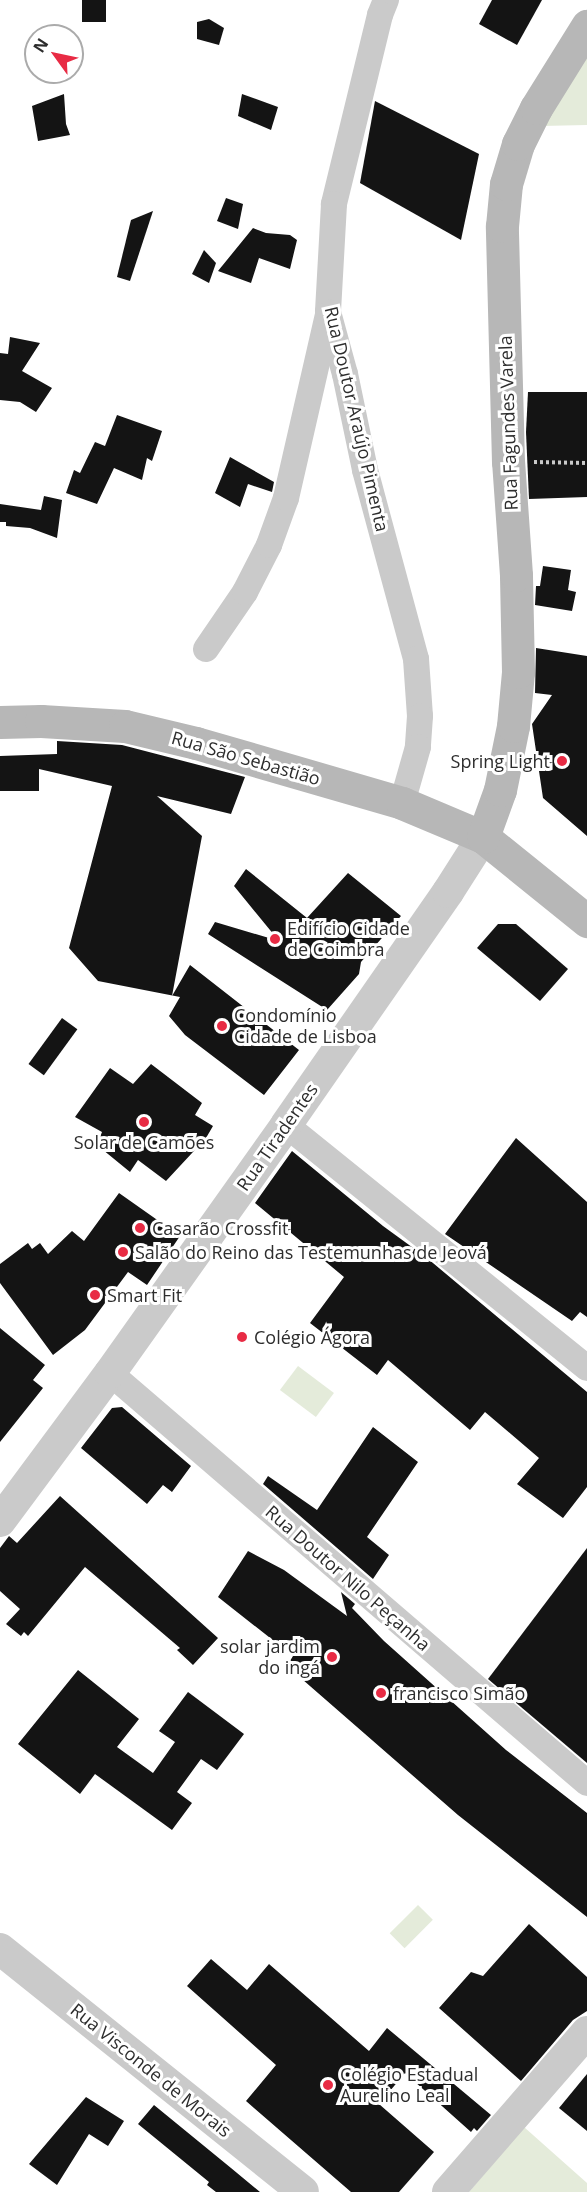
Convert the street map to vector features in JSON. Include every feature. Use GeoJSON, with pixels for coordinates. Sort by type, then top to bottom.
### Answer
{"type":"FeatureCollection","features":[{"type":"Feature","properties":{"kind":"main road","name":"Rua Fagundes Varela"},"geometry":{"type":"LineString","coordinates":[[483,837],[502,779],[513,726],[518,672],[516,575],[508,462],[503,238],[506,184],[518,144],[587,26]]}},
{"type":"Feature","properties":{"kind":"main road","name":"Rua São Sebastião"},"geometry":{"type":"LineString","coordinates":[[0,722],[40,721],[124,726],[196,743],[402,803],[483,837],[587,921]]}},
{"type":"Feature","properties":{"kind":"street","name":"Rua Doutor Araújo Pimenta"},"geometry":{"type":"LineString","coordinates":[[386,0],[334,204],[328,312],[345,374],[365,470],[416,659],[420,716],[418,747],[402,803]]}},
{"type":"Feature","properties":{"kind":"street"},"geometry":{"type":"LineString","coordinates":[[206,649],[245,592],[269,544],[286,498],[328,312]]}},
{"type":"Feature","properties":{"kind":"street","name":"Rua Tiradentes"},"geometry":{"type":"LineString","coordinates":[[0,1521],[110,1373],[286,1125],[448,892],[483,837]]}},
{"type":"Feature","properties":{"kind":"street"},"geometry":{"type":"LineString","coordinates":[[286,1125],[587,1368]]}},
{"type":"Feature","properties":{"kind":"street","name":"Rua Doutor Nilo Peçanha"},"geometry":{"type":"LineString","coordinates":[[110,1373],[587,1783]]}},
{"type":"Feature","properties":{"kind":"street","name":"Rua Visconde de Morais"},"geometry":{"type":"LineString","coordinates":[[0,1948],[303,2192]]}},
{"type":"Feature","properties":{"kind":"street"},"geometry":{"type":"LineString","coordinates":[[448,2192],[587,2032]]}},
{"type":"Feature","properties":{"kind":"path"},"geometry":{"type":"LineString","coordinates":[[536,462],[587,463]]}},
{"type":"Feature","properties":{"kind":"green space"},"geometry":{"type":"Polygon","coordinates":[[[587,51],[587,125],[541,126],[587,51]]]}},
{"type":"Feature","properties":{"kind":"green space"},"geometry":{"type":"Polygon","coordinates":[[[298,1366],[334,1393],[316,1417],[280,1390],[298,1366]]]}},
{"type":"Feature","properties":{"kind":"green space"},"geometry":{"type":"Polygon","coordinates":[[[418,1905],[433,1920],[405,1948],[390,1933],[418,1905]]]}},
{"type":"Feature","properties":{"kind":"green space"},"geometry":{"type":"Polygon","coordinates":[[[524,2127],[587,2183],[587,2192],[469,2192],[524,2127]]]}},
{"type":"Feature","properties":{"kind":"building"},"geometry":{"type":"Polygon","coordinates":[[[82,0],[106,0],[106,22],[82,22],[82,0]]]}},
{"type":"Feature","properties":{"kind":"building"},"geometry":{"type":"Polygon","coordinates":[[[492,0],[542,0],[517,45],[479,24],[492,0]]]}},
{"type":"Feature","properties":{"kind":"building"},"geometry":{"type":"Polygon","coordinates":[[[209,19],[224,28],[219,45],[197,39],[197,22],[209,19]]]}},
{"type":"Feature","properties":{"kind":"building"},"geometry":{"type":"Polygon","coordinates":[[[64,94],[66,124],[70,135],[38,141],[32,106],[64,94]]]}},
{"type":"Feature","properties":{"kind":"building"},"geometry":{"type":"Polygon","coordinates":[[[242,94],[278,107],[271,130],[238,116],[242,94]]]}},
{"type":"Feature","properties":{"kind":"building"},"geometry":{"type":"Polygon","coordinates":[[[375,101],[479,154],[461,240],[360,183],[375,101]]]}},
{"type":"Feature","properties":{"kind":"building"},"geometry":{"type":"Polygon","coordinates":[[[226,198],[243,204],[238,229],[217,221],[226,198]]]}},
{"type":"Feature","properties":{"kind":"building"},"geometry":{"type":"Polygon","coordinates":[[[153,211],[130,281],[117,277],[131,220],[153,211]]]}},
{"type":"Feature","properties":{"kind":"building"},"geometry":{"type":"Polygon","coordinates":[[[253,228],[266,233],[290,235],[297,240],[290,269],[259,258],[251,283],[218,271],[253,228]]]}},
{"type":"Feature","properties":{"kind":"building"},"geometry":{"type":"Polygon","coordinates":[[[204,250],[216,263],[209,283],[192,274],[204,250]]]}},
{"type":"Feature","properties":{"kind":"building"},"geometry":{"type":"Polygon","coordinates":[[[10,337],[40,343],[22,371],[52,388],[36,412],[20,402],[0,400],[0,353],[8,354],[10,337]]]}},
{"type":"Feature","properties":{"kind":"building"},"geometry":{"type":"Polygon","coordinates":[[[528,392],[587,392],[587,497],[529,499],[526,432],[528,392]]]}},
{"type":"Feature","properties":{"kind":"building"},"geometry":{"type":"Polygon","coordinates":[[[117,415],[162,431],[152,461],[147,458],[142,480],[114,468],[97,504],[66,493],[74,470],[80,473],[95,442],[105,446],[117,415]]]}},
{"type":"Feature","properties":{"kind":"building"},"geometry":{"type":"Polygon","coordinates":[[[230,457],[274,482],[272,492],[248,484],[240,507],[215,493],[230,457]]]}},
{"type":"Feature","properties":{"kind":"building"},"geometry":{"type":"Polygon","coordinates":[[[44,496],[62,500],[57,538],[30,528],[6,526],[6,522],[0,522],[0,504],[41,510],[44,496]]]}},
{"type":"Feature","properties":{"kind":"building"},"geometry":{"type":"Polygon","coordinates":[[[543,566],[571,570],[568,590],[576,592],[572,611],[535,605],[536,586],[540,586],[543,566]]]}},
{"type":"Feature","properties":{"kind":"building","name":"Spring Light"},"geometry":{"type":"Polygon","coordinates":[[[536,648],[587,656],[587,836],[543,798],[532,724],[552,695],[535,693],[536,648]]]}},
{"type":"Feature","properties":{"kind":"building"},"geometry":{"type":"Polygon","coordinates":[[[57,741],[122,745],[245,777],[231,814],[157,796],[202,836],[172,995],[98,981],[69,948],[112,786],[39,769],[39,791],[0,791],[0,756],[57,754],[57,741]]]}},
{"type":"Feature","properties":{"kind":"building","name":"Edifício Cidade de Coimbra"},"geometry":{"type":"Polygon","coordinates":[[[246,869],[307,918],[348,873],[401,916],[361,962],[359,974],[327,1010],[208,934],[215,922],[279,941],[234,886],[246,869]]]}},
{"type":"Feature","properties":{"kind":"building"},"geometry":{"type":"Polygon","coordinates":[[[498,924],[516,924],[568,969],[540,1001],[477,948],[498,924]]]}},
{"type":"Feature","properties":{"kind":"building","name":"Condomínio Cidade de Lisboa"},"geometry":{"type":"Polygon","coordinates":[[[190,965],[299,1050],[264,1095],[185,1035],[169,1016],[180,997],[172,995],[190,965]]]}},
{"type":"Feature","properties":{"kind":"building"},"geometry":{"type":"Polygon","coordinates":[[[62,1018],[77,1029],[44,1075],[28,1064],[62,1018]]]}},
{"type":"Feature","properties":{"kind":"building","name":"Solar de Camões"},"geometry":{"type":"Polygon","coordinates":[[[151,1064],[202,1103],[195,1115],[213,1126],[206,1138],[166,1181],[138,1160],[130,1172],[97,1145],[102,1132],[75,1117],[110,1068],[133,1084],[151,1064]]]}},
{"type":"Feature","properties":{"kind":"building"},"geometry":{"type":"Polygon","coordinates":[[[516,1138],[587,1202],[587,1317],[580,1312],[572,1321],[445,1234],[516,1138]]]}},
{"type":"Feature","properties":{"kind":"building"},"geometry":{"type":"Polygon","coordinates":[[[292,1151],[383,1226],[427,1258],[587,1392],[587,1487],[563,1518],[517,1484],[539,1458],[485,1412],[470,1430],[388,1360],[377,1375],[310,1323],[344,1277],[255,1203],[292,1151]]]}},
{"type":"Feature","properties":{"kind":"building"},"geometry":{"type":"Polygon","coordinates":[[[119,1193],[180,1236],[147,1285],[128,1272],[85,1330],[53,1355],[0,1283],[0,1264],[28,1243],[32,1249],[40,1243],[48,1254],[72,1231],[84,1241],[119,1193]]]}},
{"type":"Feature","properties":{"kind":"building"},"geometry":{"type":"Polygon","coordinates":[[[0,1328],[45,1365],[33,1380],[43,1388],[0,1442],[0,1328]]]}},
{"type":"Feature","properties":{"kind":"building"},"geometry":{"type":"Polygon","coordinates":[[[122,1407],[191,1466],[172,1492],[163,1485],[147,1504],[81,1448],[112,1408],[122,1407]]]}},
{"type":"Feature","properties":{"kind":"building"},"geometry":{"type":"Polygon","coordinates":[[[373,1427],[418,1462],[367,1537],[389,1555],[373,1579],[263,1484],[268,1476],[317,1510],[373,1427]]]}},
{"type":"Feature","properties":{"kind":"building"},"geometry":{"type":"Polygon","coordinates":[[[60,1496],[218,1638],[193,1665],[177,1650],[180,1648],[85,1567],[28,1636],[24,1632],[21,1636],[6,1624],[20,1609],[0,1591],[0,1548],[9,1536],[17,1543],[60,1496]]]}},
{"type":"Feature","properties":{"kind":"building"},"geometry":{"type":"Polygon","coordinates":[[[587,1548],[587,1763],[488,1679],[587,1548]]]}},
{"type":"Feature","properties":{"kind":"building"},"geometry":{"type":"Polygon","coordinates":[[[248,1551],[284,1570],[347,1616],[341,1592],[355,1604],[352,1608],[384,1641],[506,1750],[587,1813],[587,1917],[458,1815],[287,1666],[293,1656],[218,1597],[248,1551]]]}},
{"type":"Feature","properties":{"kind":"building"},"geometry":{"type":"Polygon","coordinates":[[[78,1670],[139,1719],[117,1747],[153,1773],[175,1742],[159,1731],[188,1692],[244,1734],[217,1770],[201,1759],[177,1792],[192,1803],[172,1830],[95,1774],[80,1794],[18,1744],[78,1670]]]}},
{"type":"Feature","properties":{"kind":"building"},"geometry":{"type":"Polygon","coordinates":[[[529,1924],[587,1977],[587,2011],[573,2020],[521,2081],[439,2008],[471,1972],[483,1976],[529,1924]]]}},
{"type":"Feature","properties":{"kind":"building"},"geometry":{"type":"Polygon","coordinates":[[[211,1959],[247,1990],[269,1964],[369,2051],[387,2028],[491,2115],[477,2131],[474,2128],[471,2132],[405,2073],[379,2104],[434,2152],[399,2192],[351,2192],[246,2101],[276,2065],[187,1986],[211,1959]]]}},
{"type":"Feature","properties":{"kind":"building"},"geometry":{"type":"Polygon","coordinates":[[[587,2074],[587,2131],[559,2108],[587,2074]]]}},
{"type":"Feature","properties":{"kind":"building"},"geometry":{"type":"Polygon","coordinates":[[[86,2097],[124,2121],[108,2146],[89,2134],[57,2185],[29,2164],[86,2097]]]}},
{"type":"Feature","properties":{"kind":"building"},"geometry":{"type":"Polygon","coordinates":[[[154,2105],[260,2192],[216,2192],[207,2185],[209,2182],[138,2124],[154,2105]]]}},
{"type":"Feature","properties":{"kind":"place","name":"Spring Light"},"geometry":{"type":"Point","coordinates":[562,761]}},
{"type":"Feature","properties":{"kind":"place","name":"Edifício Cidade de Coimbra"},"geometry":{"type":"Point","coordinates":[275,939]}},
{"type":"Feature","properties":{"kind":"place","name":"Condomínio Cidade de Lisboa"},"geometry":{"type":"Point","coordinates":[222,1026]}},
{"type":"Feature","properties":{"kind":"place","name":"Solar de Camões"},"geometry":{"type":"Point","coordinates":[144,1122]}},
{"type":"Feature","properties":{"kind":"place","name":"Casarão Crossfit"},"geometry":{"type":"Point","coordinates":[140,1228]}},
{"type":"Feature","properties":{"kind":"place","name":"Salão do Reino das Testemunhas de Jeová"},"geometry":{"type":"Point","coordinates":[123,1252]}},
{"type":"Feature","properties":{"kind":"place","name":"Smart Fit"},"geometry":{"type":"Point","coordinates":[95,1295]}},
{"type":"Feature","properties":{"kind":"place","name":"Colégio Ágora"},"geometry":{"type":"Point","coordinates":[242,1337]}},
{"type":"Feature","properties":{"kind":"place","name":"solar jardim do ingá"},"geometry":{"type":"Point","coordinates":[332,1657]}},
{"type":"Feature","properties":{"kind":"place","name":"francisco Simão"},"geometry":{"type":"Point","coordinates":[381,1693]}},
{"type":"Feature","properties":{"kind":"place","name":"Colégio Estadual Aurelino Leal"},"geometry":{"type":"Point","coordinates":[328,2085]}}]}
